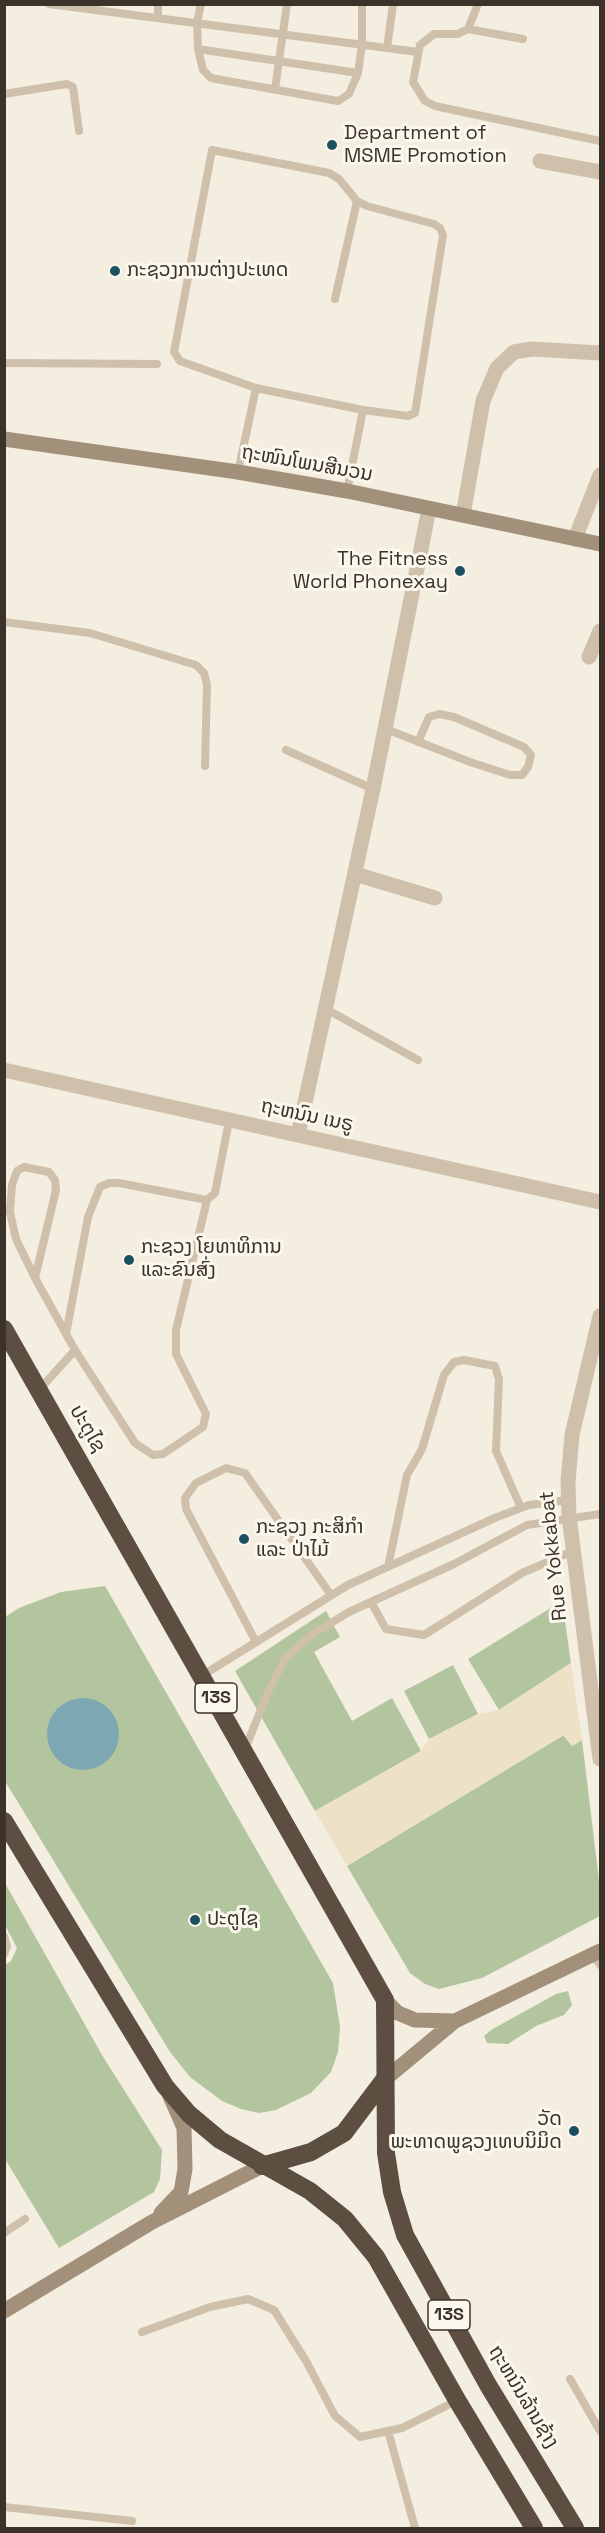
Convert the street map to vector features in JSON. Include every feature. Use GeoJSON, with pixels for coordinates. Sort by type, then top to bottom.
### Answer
{"type":"FeatureCollection","features":[{"type":"Feature","properties":{"kind":"highway","name":"ປະຕູໄຊ"},"geometry":{"type":"LineString","coordinates":[[4,1329],[203,1675],[385,2000],[384,2080]]}},
{"type":"Feature","properties":{"kind":"highway","name":"13S"},"geometry":{"type":"LineString","coordinates":[[4,1821],[165,2086],[189,2114],[220,2140],[262,2166],[310,2191],[345,2220],[376,2257],[534,2529]]}},
{"type":"Feature","properties":{"kind":"highway"},"geometry":{"type":"LineString","coordinates":[[262,2166],[311,2152],[344,2133],[384,2080]]}},
{"type":"Feature","properties":{"kind":"highway","name":"ຖະຫນົນລ້ານຊ້າງ"},"geometry":{"type":"LineString","coordinates":[[384,2080],[386,2152],[392,2192],[405,2235],[488,2385],[575,2529]]}},
{"type":"Feature","properties":{"kind":"street"},"geometry":{"type":"LineString","coordinates":[[540,161],[600,172]]}},
{"type":"Feature","properties":{"kind":"street"},"geometry":{"type":"LineString","coordinates":[[463,516],[483,401],[497,368],[514,352],[532,349],[600,352]]}},
{"type":"Feature","properties":{"kind":"street","name":"ຖະໜົນໂພນສີນວນ"},"geometry":{"type":"LineString","coordinates":[[4,439],[238,472],[347,491],[600,544]]}},
{"type":"Feature","properties":{"kind":"street"},"geometry":{"type":"LineString","coordinates":[[575,539],[600,476]]}},
{"type":"Feature","properties":{"kind":"street"},"geometry":{"type":"LineString","coordinates":[[298,1134],[386,729],[429,509]]}},
{"type":"Feature","properties":{"kind":"street"},"geometry":{"type":"LineString","coordinates":[[590,657],[600,631]]}},
{"type":"Feature","properties":{"kind":"street"},"geometry":{"type":"LineString","coordinates":[[355,874],[435,898]]}},
{"type":"Feature","properties":{"kind":"street","name":"ຖະຫນົນ ເນຣູ"},"geometry":{"type":"LineString","coordinates":[[4,1070],[600,1202]]}},
{"type":"Feature","properties":{"kind":"street","name":"Rue Yokkabat"},"geometry":{"type":"LineString","coordinates":[[600,1316],[572,1434],[568,1500],[568,1516],[600,1759]]}},
{"type":"Feature","properties":{"kind":"street"},"geometry":{"type":"LineString","coordinates":[[384,2080],[455,2021],[598,1957]]}},
{"type":"Feature","properties":{"kind":"street"},"geometry":{"type":"LineString","coordinates":[[385,2000],[398,2013],[415,2020],[434,2023],[455,2021]]}},
{"type":"Feature","properties":{"kind":"street"},"geometry":{"type":"LineString","coordinates":[[152,2222],[181,2192],[185,2169],[184,2128],[165,2086]]}},
{"type":"Feature","properties":{"kind":"street"},"geometry":{"type":"LineString","coordinates":[[4,2311],[152,2222],[262,2166]]}},
{"type":"Feature","properties":{"kind":"lane"},"geometry":{"type":"LineString","coordinates":[[49,4],[418,52]]}},
{"type":"Feature","properties":{"kind":"lane"},"geometry":{"type":"LineString","coordinates":[[158,4],[158,18]]}},
{"type":"Feature","properties":{"kind":"lane"},"geometry":{"type":"LineString","coordinates":[[201,4],[197,23],[198,49],[202,70],[212,78],[338,101],[349,94],[358,73],[362,44],[362,4]]}},
{"type":"Feature","properties":{"kind":"lane"},"geometry":{"type":"LineString","coordinates":[[275,89],[287,4]]}},
{"type":"Feature","properties":{"kind":"lane"},"geometry":{"type":"LineString","coordinates":[[387,48],[393,4]]}},
{"type":"Feature","properties":{"kind":"lane"},"geometry":{"type":"LineString","coordinates":[[468,29],[478,4]]}},
{"type":"Feature","properties":{"kind":"lane"},"geometry":{"type":"LineString","coordinates":[[523,39],[468,29],[458,34],[434,34],[420,45],[413,82],[425,101],[435,106],[600,141]]}},
{"type":"Feature","properties":{"kind":"lane"},"geometry":{"type":"LineString","coordinates":[[198,49],[358,73]]}},
{"type":"Feature","properties":{"kind":"lane"},"geometry":{"type":"LineString","coordinates":[[4,94],[67,84],[73,87],[78,131]]}},
{"type":"Feature","properties":{"kind":"lane"},"geometry":{"type":"LineString","coordinates":[[212,150],[329,173],[339,179],[357,201],[385,212],[434,224],[443,235],[415,413],[408,416],[363,410],[256,388],[180,361],[174,352],[212,150]]}},
{"type":"Feature","properties":{"kind":"lane"},"geometry":{"type":"LineString","coordinates":[[335,299],[357,201]]}},
{"type":"Feature","properties":{"kind":"lane"},"geometry":{"type":"LineString","coordinates":[[4,363],[157,364]]}},
{"type":"Feature","properties":{"kind":"lane"},"geometry":{"type":"LineString","coordinates":[[238,472],[256,388]]}},
{"type":"Feature","properties":{"kind":"lane"},"geometry":{"type":"LineString","coordinates":[[347,491],[363,410]]}},
{"type":"Feature","properties":{"kind":"lane"},"geometry":{"type":"LineString","coordinates":[[4,622],[90,633],[196,666],[204,673],[207,685],[205,766]]}},
{"type":"Feature","properties":{"kind":"lane"},"geometry":{"type":"LineString","coordinates":[[386,729],[418,742],[510,775],[522,775],[528,767],[531,755],[524,747],[454,717],[439,714],[429,717],[418,742]]}},
{"type":"Feature","properties":{"kind":"lane"},"geometry":{"type":"LineString","coordinates":[[286,750],[373,789]]}},
{"type":"Feature","properties":{"kind":"lane"},"geometry":{"type":"LineString","coordinates":[[326,1009],[418,1060]]}},
{"type":"Feature","properties":{"kind":"lane"},"geometry":{"type":"LineString","coordinates":[[35,1278],[56,1190],[55,1180],[49,1172],[24,1167],[14,1176],[10,1212],[16,1239],[35,1278],[75,1350],[135,1443],[145,1452],[153,1455],[163,1454],[203,1427],[206,1414],[176,1354],[176,1329],[207,1200],[215,1193],[229,1121]]}},
{"type":"Feature","properties":{"kind":"lane"},"geometry":{"type":"LineString","coordinates":[[66,1334],[88,1217],[100,1187],[109,1183],[119,1183],[207,1200]]}},
{"type":"Feature","properties":{"kind":"lane"},"geometry":{"type":"LineString","coordinates":[[39,1390],[75,1350]]}},
{"type":"Feature","properties":{"kind":"lane"},"geometry":{"type":"LineString","coordinates":[[388,1567],[407,1475],[422,1449],[444,1375],[454,1362],[473,1360],[495,1366],[499,1379],[496,1450],[521,1508]]}},
{"type":"Feature","properties":{"kind":"lane"},"geometry":{"type":"LineString","coordinates":[[256,1642],[186,1509],[185,1498],[196,1482],[226,1468],[245,1473],[331,1595]]}},
{"type":"Feature","properties":{"kind":"lane"},"geometry":{"type":"LineString","coordinates":[[203,1675],[331,1595],[388,1567],[521,1508],[568,1500]]}},
{"type":"Feature","properties":{"kind":"lane"},"geometry":{"type":"LineString","coordinates":[[245,1749],[268,1692],[285,1659],[311,1635],[371,1602],[454,1564],[527,1525],[568,1516],[600,1514]]}},
{"type":"Feature","properties":{"kind":"lane"},"geometry":{"type":"LineString","coordinates":[[371,1602],[376,1615],[386,1629],[424,1635],[522,1573],[573,1551]]}},
{"type":"Feature","properties":{"kind":"lane"},"geometry":{"type":"LineString","coordinates":[[4,1936],[8,1946],[4,1954]]}},
{"type":"Feature","properties":{"kind":"lane"},"geometry":{"type":"LineString","coordinates":[[4,2233],[25,2219]]}},
{"type":"Feature","properties":{"kind":"lane"},"geometry":{"type":"LineString","coordinates":[[142,2332],[210,2307],[248,2299],[274,2310],[335,2416],[360,2437],[402,2428],[457,2400]]}},
{"type":"Feature","properties":{"kind":"lane"},"geometry":{"type":"LineString","coordinates":[[570,2379],[600,2431]]}},
{"type":"Feature","properties":{"kind":"lane"},"geometry":{"type":"LineString","coordinates":[[388,2432],[415,2529]]}},
{"type":"Feature","properties":{"kind":"lane"},"geometry":{"type":"LineString","coordinates":[[4,2507],[132,2521]]}},
{"type":"Feature","properties":{"kind":"green space"},"geometry":{"type":"Polygon","coordinates":[[[105,1586],[333,1983],[340,2027],[338,2052],[331,2072],[311,2093],[276,2110],[259,2113],[241,2109],[222,2101],[190,2077],[170,2052],[5,1781],[5,1617],[19,1608],[61,1592],[105,1586]]]}},
{"type":"Feature","properties":{"kind":"green space"},"geometry":{"type":"Polygon","coordinates":[[[562,1601],[571,1663],[499,1710],[468,1659],[562,1601]]]}},
{"type":"Feature","properties":{"kind":"green space"},"geometry":{"type":"Polygon","coordinates":[[[326,1611],[340,1637],[314,1652],[352,1721],[392,1698],[421,1751],[315,1811],[235,1671],[326,1611]]]}},
{"type":"Feature","properties":{"kind":"green space"},"geometry":{"type":"Polygon","coordinates":[[[453,1665],[478,1714],[429,1739],[404,1691],[453,1665]]]}},
{"type":"Feature","properties":{"kind":"green space"},"geometry":{"type":"Polygon","coordinates":[[[564,1735],[572,1746],[582,1740],[600,1889],[600,1916],[482,1978],[439,1989],[425,1984],[410,1973],[347,1866],[564,1735]]]}},
{"type":"Feature","properties":{"kind":"green space"},"geometry":{"type":"Polygon","coordinates":[[[5,1883],[102,2055],[162,2150],[160,2179],[154,2192],[59,2248],[5,2159],[5,1965],[11,1961],[17,1948],[5,1925],[5,1883]]]}},
{"type":"Feature","properties":{"kind":"green space"},"geometry":{"type":"Polygon","coordinates":[[[568,1991],[572,2005],[564,2015],[536,2026],[508,2044],[487,2043],[484,2036],[491,2030],[556,1994],[568,1991]]]}},
{"type":"Feature","properties":{"kind":"shaded area"},"geometry":{"type":"Polygon","coordinates":[[[571,1663],[582,1740],[572,1746],[563,1735],[347,1866],[315,1811],[421,1751],[429,1739],[478,1714],[499,1710],[571,1663]]]}},
{"type":"Feature","properties":{"kind":"water"},"geometry":{"type":"Polygon","coordinates":[[[83,1698],[103,1704],[113,1714],[119,1734],[113,1754],[103,1764],[83,1770],[63,1764],[53,1754],[47,1734],[53,1714],[63,1704],[83,1698]]]}},
{"type":"Feature","properties":{"kind":"place","name":"Department of MSME Promotion"},"geometry":{"type":"Point","coordinates":[332,145]}},
{"type":"Feature","properties":{"kind":"place","name":"ກະຊວງການຕ່າງປະເທດ"},"geometry":{"type":"Point","coordinates":[115,271]}},
{"type":"Feature","properties":{"kind":"place","name":"The Fitness World Phonexay"},"geometry":{"type":"Point","coordinates":[460,571]}},
{"type":"Feature","properties":{"kind":"place","name":"ກະຊວງ ໂຍທາທິການ ແລະຂົນສົ່ງ"},"geometry":{"type":"Point","coordinates":[129,1260]}},
{"type":"Feature","properties":{"kind":"place","name":"ກະຊວງ ກະສິກຳ ແລະ ປ່າໄມ້"},"geometry":{"type":"Point","coordinates":[244,1539]}},
{"type":"Feature","properties":{"kind":"place","name":"ປະຕູໄຊ"},"geometry":{"type":"Point","coordinates":[195,1920]}},
{"type":"Feature","properties":{"kind":"place","name":"ວັດ ພະທາດພູຊວງເທບນິມິດ"},"geometry":{"type":"Point","coordinates":[574,2131]}}]}
